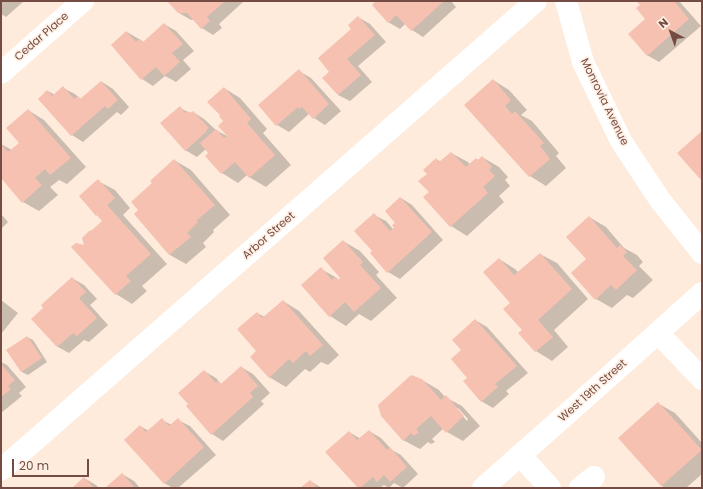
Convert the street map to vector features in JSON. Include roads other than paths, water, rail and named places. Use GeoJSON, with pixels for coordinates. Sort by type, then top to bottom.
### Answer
{"type":"FeatureCollection","features":[{"type":"Feature","properties":{"kind":"street","name":"Cedar Place"},"geometry":{"type":"LineString","coordinates":[[1,73],[83,1]]}},
{"type":"Feature","properties":{"kind":"street","name":"Arbor Street"},"geometry":{"type":"LineString","coordinates":[[1,470],[536,1]]}},
{"type":"Feature","properties":{"kind":"street","name":"Monrovia Avenue"},"geometry":{"type":"LineString","coordinates":[[566,1],[583,62],[621,141],[660,200],[702,253]]}},
{"type":"Feature","properties":{"kind":"street","name":"West 19th Street"},"geometry":{"type":"LineString","coordinates":[[483,488],[702,293]]}},
{"type":"Feature","properties":{"kind":"street"},"geometry":{"type":"LineString","coordinates":[[658,333],[702,379]]}},
{"type":"Feature","properties":{"kind":"street"},"geometry":{"type":"LineString","coordinates":[[520,455],[550,488]]}}]}
